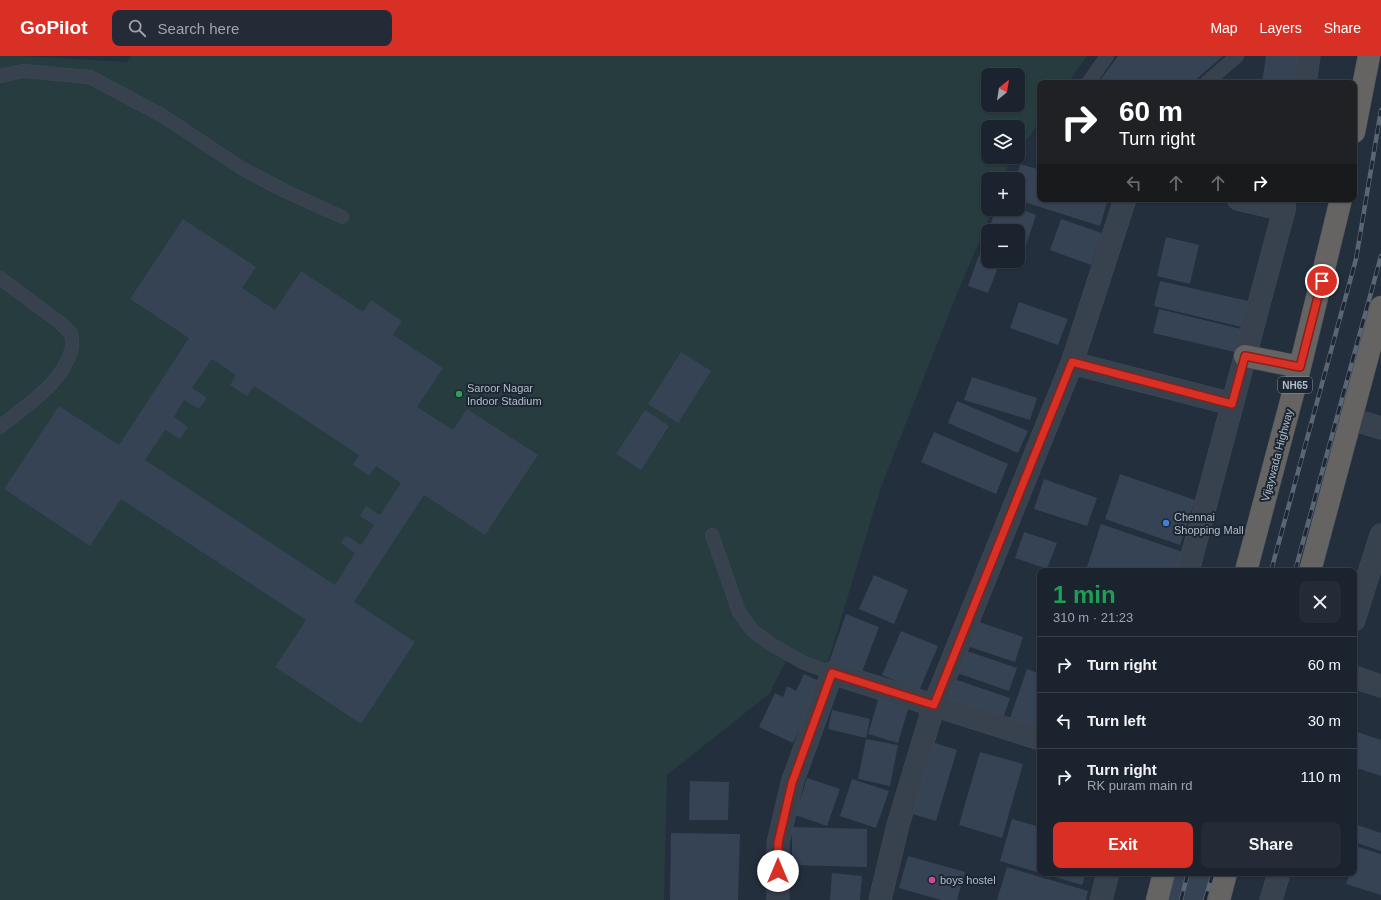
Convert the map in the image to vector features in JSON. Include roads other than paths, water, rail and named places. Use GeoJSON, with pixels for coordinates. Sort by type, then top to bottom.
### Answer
{"type":"FeatureCollection","features":[{"type":"Feature","properties":{"kind":"highway"},"geometry":{"type":"LineString","coordinates":[[1357,117],[1369,56]]}},
{"type":"Feature","properties":{"kind":"highway","name":"Vijaywada Highway"},"geometry":{"type":"LineString","coordinates":[[1247,568],[1300,367],[1340,202]]}},
{"type":"Feature","properties":{"kind":"highway"},"geometry":{"type":"LineString","coordinates":[[1311,568],[1381,307]]}},
{"type":"Feature","properties":{"kind":"highway"},"geometry":{"type":"LineString","coordinates":[[1245,356],[1300,367]]}},
{"type":"Feature","properties":{"kind":"highway"},"geometry":{"type":"LineString","coordinates":[[1157,900],[1163,876]]}},
{"type":"Feature","properties":{"kind":"highway"},"geometry":{"type":"LineString","coordinates":[[1219,900],[1225,876]]}},
{"type":"Feature","properties":{"kind":"street"},"geometry":{"type":"LineString","coordinates":[[1305,80],[1309,56]]}},
{"type":"Feature","properties":{"kind":"street"},"geometry":{"type":"LineString","coordinates":[[880,900],[898,825],[934,705],[1072,362],[1124,202]]}},
{"type":"Feature","properties":{"kind":"street"},"geometry":{"type":"LineString","coordinates":[[1189,568],[1284,205],[1261,202]]}},
{"type":"Feature","properties":{"kind":"street"},"geometry":{"type":"LineString","coordinates":[[1072,362],[1232,404]]}},
{"type":"Feature","properties":{"kind":"street"},"geometry":{"type":"LineString","coordinates":[[1351,419],[1381,428]]}},
{"type":"Feature","properties":{"kind":"street"},"geometry":{"type":"LineString","coordinates":[[1357,611],[1381,535]]}},
{"type":"Feature","properties":{"kind":"street"},"geometry":{"type":"LineString","coordinates":[[778,900],[778,843],[792,783],[832,673],[1037,738]]}},
{"type":"Feature","properties":{"kind":"street"},"geometry":{"type":"LineString","coordinates":[[1357,678],[1381,686]]}},
{"type":"Feature","properties":{"kind":"street"},"geometry":{"type":"LineString","coordinates":[[1101,900],[1107,876]]}},
{"type":"Feature","properties":{"kind":"street"},"geometry":{"type":"LineString","coordinates":[[1271,900],[1278,876]]}},
{"type":"Feature","properties":{"kind":"lane"},"geometry":{"type":"LineString","coordinates":[[1090,80],[1107,56]]}},
{"type":"Feature","properties":{"kind":"lane"},"geometry":{"type":"LineString","coordinates":[[1209,80],[1237,56]]}},
{"type":"Feature","properties":{"kind":"lane"},"geometry":{"type":"LineString","coordinates":[[0,76],[23,70],[90,77],[164,116],[243,169],[284,191],[342,217]]}},
{"type":"Feature","properties":{"kind":"lane"},"geometry":{"type":"LineString","coordinates":[[0,278],[58,321],[71,333],[72,350],[64,370],[46,390],[0,427]]}},
{"type":"Feature","properties":{"kind":"lane"},"geometry":{"type":"LineString","coordinates":[[712,535],[739,612],[752,630],[769,643],[804,663],[832,673]]}},
{"type":"Feature","properties":{"kind":"railway"},"geometry":{"type":"LineString","coordinates":[[1272,568],[1356,259],[1381,110]]}},
{"type":"Feature","properties":{"kind":"railway"},"geometry":{"type":"LineString","coordinates":[[1296,568],[1381,256]]}},
{"type":"Feature","properties":{"kind":"railway"},"geometry":{"type":"LineString","coordinates":[[1181,900],[1187,876]]}},
{"type":"Feature","properties":{"kind":"railway"},"geometry":{"type":"LineString","coordinates":[[1205,900],[1212,876]]}},
{"type":"Feature","properties":{"kind":"place","name":"Saroor Nagar Indoor Stadium"},"geometry":{"type":"Point","coordinates":[459,394]}},
{"type":"Feature","properties":{"kind":"place","name":"Chennai Shopping Mall"},"geometry":{"type":"Point","coordinates":[1166,523]}},
{"type":"Feature","properties":{"kind":"place","name":"boys hostel"},"geometry":{"type":"Point","coordinates":[932,880]}}]}
